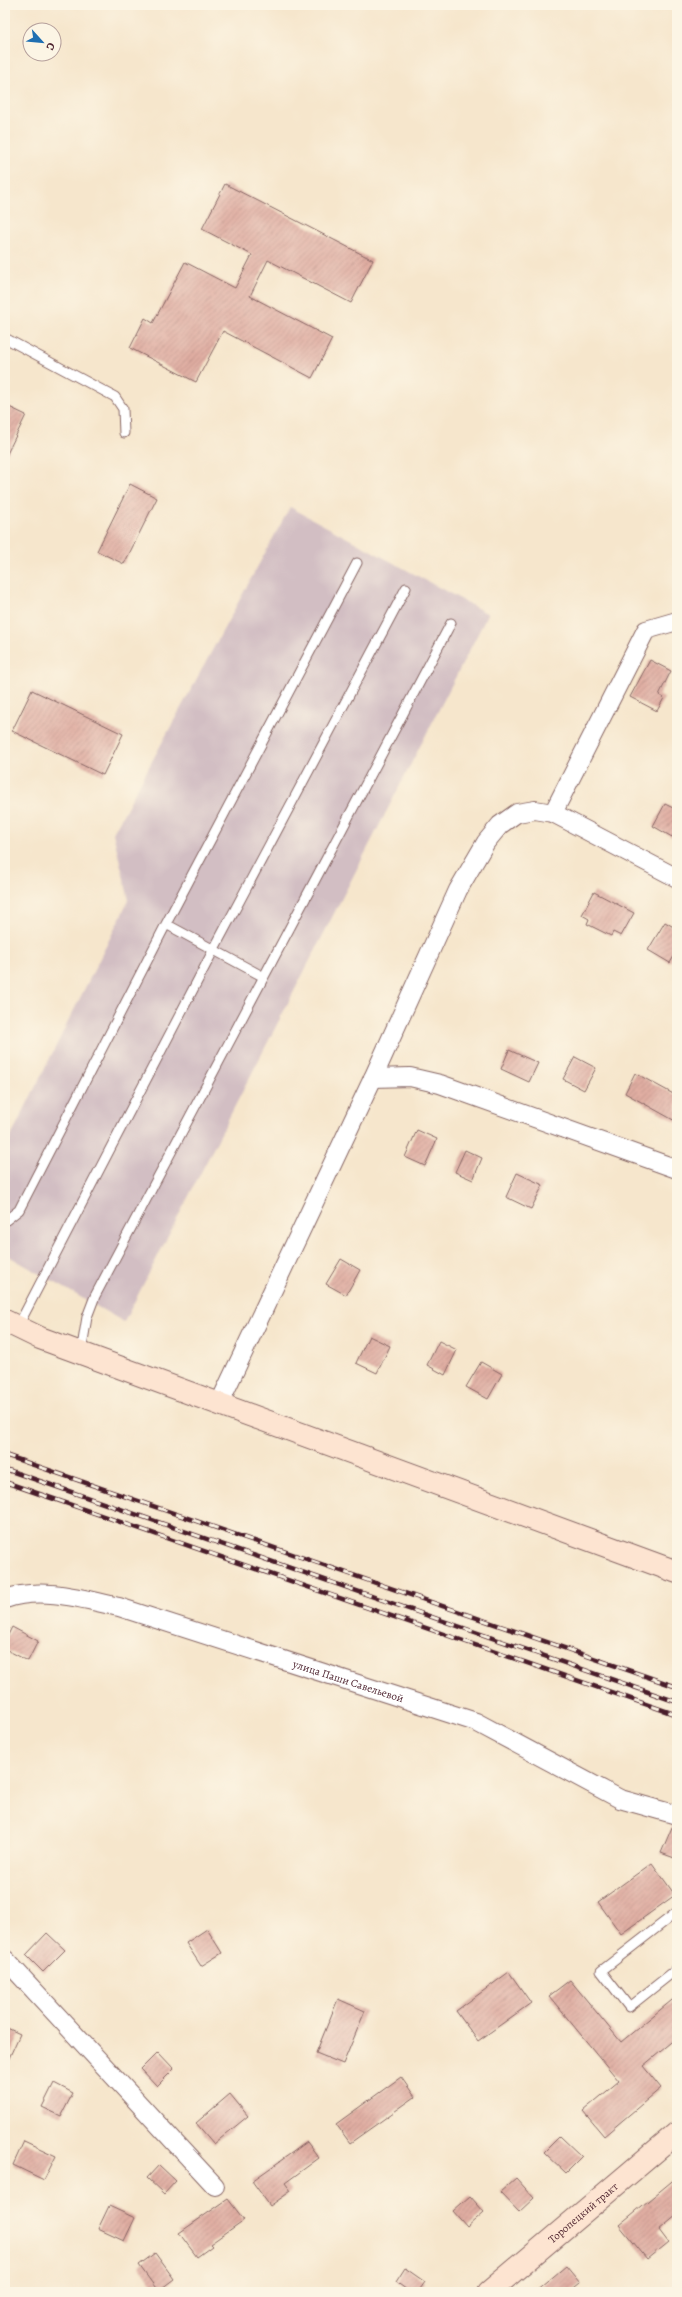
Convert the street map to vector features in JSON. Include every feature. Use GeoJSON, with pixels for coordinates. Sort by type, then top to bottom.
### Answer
{"type":"FeatureCollection","features":[{"type":"Feature","properties":{"kind":"street"},"geometry":{"type":"LineString","coordinates":[[553,813],[646,630],[677,621]]}},
{"type":"Feature","properties":{"kind":"street"},"geometry":{"type":"LineString","coordinates":[[219,1404],[373,1078],[458,890],[486,842],[500,825],[517,813],[535,810],[553,813],[677,878]]}},
{"type":"Feature","properties":{"kind":"street"},"geometry":{"type":"LineString","coordinates":[[373,1078],[410,1077],[440,1084],[677,1169]]}},
{"type":"Feature","properties":{"kind":"street"},"geometry":{"type":"LineString","coordinates":[[11,1324],[81,1353],[677,1572]]}},
{"type":"Feature","properties":{"kind":"street","name":"улица Паши Савельевой"},"geometry":{"type":"LineString","coordinates":[[10,1594],[65,1595],[119,1607],[476,1722],[620,1799],[677,1815]]}},
{"type":"Feature","properties":{"kind":"street"},"geometry":{"type":"LineString","coordinates":[[5,1959],[215,2186]]}},
{"type":"Feature","properties":{"kind":"street","name":"Торопецкий тракт"},"geometry":{"type":"LineString","coordinates":[[490,2292],[677,2133]]}},
{"type":"Feature","properties":{"kind":"lane"},"geometry":{"type":"LineString","coordinates":[[5,338],[115,398],[123,409],[124,433]]}},
{"type":"Feature","properties":{"kind":"lane"},"geometry":{"type":"LineString","coordinates":[[5,1221],[19,1210],[166,924],[357,563]]}},
{"type":"Feature","properties":{"kind":"lane"},"geometry":{"type":"LineString","coordinates":[[11,1324],[214,949],[406,588]]}},
{"type":"Feature","properties":{"kind":"lane"},"geometry":{"type":"LineString","coordinates":[[81,1353],[87,1317],[95,1296],[262,976],[451,623]]}},
{"type":"Feature","properties":{"kind":"lane"},"geometry":{"type":"LineString","coordinates":[[166,924],[262,976]]}},
{"type":"Feature","properties":{"kind":"lane"},"geometry":{"type":"LineString","coordinates":[[677,1912],[601,1971],[629,2007],[677,1969]]}},
{"type":"Feature","properties":{"kind":"shaded area"},"geometry":{"type":"Polygon","coordinates":[[[290,507],[488,614],[124,1322],[5,1254],[5,1148],[129,900],[113,833],[290,507]]]}},
{"type":"Feature","properties":{"kind":"building"},"geometry":{"type":"Polygon","coordinates":[[[225,184],[373,260],[351,303],[268,260],[250,296],[332,339],[312,378],[223,331],[196,382],[130,348],[145,318],[153,323],[185,262],[235,288],[252,255],[202,229],[225,184]]]}},
{"type":"Feature","properties":{"kind":"building"},"geometry":{"type":"Polygon","coordinates":[[[5,405],[26,415],[5,458],[5,405]]]}},
{"type":"Feature","properties":{"kind":"building"},"geometry":{"type":"Polygon","coordinates":[[[130,484],[157,498],[124,564],[97,551],[130,484]]]}},
{"type":"Feature","properties":{"kind":"building"},"geometry":{"type":"Polygon","coordinates":[[[650,660],[671,671],[659,695],[664,698],[657,711],[630,697],[650,660]]]}},
{"type":"Feature","properties":{"kind":"building"},"geometry":{"type":"Polygon","coordinates":[[[32,690],[123,734],[103,775],[12,731],[32,690]]]}},
{"type":"Feature","properties":{"kind":"building"},"geometry":{"type":"Polygon","coordinates":[[[665,804],[677,810],[677,828],[672,837],[653,826],[665,804]]]}},
{"type":"Feature","properties":{"kind":"building"},"geometry":{"type":"Polygon","coordinates":[[[594,892],[634,913],[621,936],[613,932],[611,936],[587,924],[589,919],[582,915],[594,892]]]}},
{"type":"Feature","properties":{"kind":"building"},"geometry":{"type":"Polygon","coordinates":[[[665,922],[677,929],[677,951],[670,963],[648,950],[665,922]]]}},
{"type":"Feature","properties":{"kind":"building"},"geometry":{"type":"Polygon","coordinates":[[[509,1050],[538,1063],[529,1082],[501,1069],[509,1050]]]}},
{"type":"Feature","properties":{"kind":"building"},"geometry":{"type":"Polygon","coordinates":[[[575,1057],[596,1068],[584,1090],[563,1079],[575,1057]]]}},
{"type":"Feature","properties":{"kind":"building"},"geometry":{"type":"Polygon","coordinates":[[[635,1073],[677,1096],[677,1122],[625,1093],[635,1073]]]}},
{"type":"Feature","properties":{"kind":"building"},"geometry":{"type":"Polygon","coordinates":[[[417,1130],[437,1139],[425,1166],[405,1157],[417,1130]]]}},
{"type":"Feature","properties":{"kind":"building"},"geometry":{"type":"Polygon","coordinates":[[[465,1150],[482,1158],[473,1180],[455,1172],[465,1150]]]}},
{"type":"Feature","properties":{"kind":"building"},"geometry":{"type":"Polygon","coordinates":[[[517,1173],[543,1185],[531,1209],[506,1197],[517,1173]]]}},
{"type":"Feature","properties":{"kind":"building"},"geometry":{"type":"Polygon","coordinates":[[[341,1259],[360,1270],[346,1295],[326,1284],[341,1259]]]}},
{"type":"Feature","properties":{"kind":"building"},"geometry":{"type":"Polygon","coordinates":[[[369,1336],[390,1346],[377,1373],[356,1363],[369,1336]]]}},
{"type":"Feature","properties":{"kind":"building"},"geometry":{"type":"Polygon","coordinates":[[[439,1341],[457,1350],[445,1375],[427,1365],[439,1341]]]}},
{"type":"Feature","properties":{"kind":"building"},"geometry":{"type":"Polygon","coordinates":[[[481,1362],[502,1374],[488,1399],[466,1387],[481,1362]]]}},
{"type":"Feature","properties":{"kind":"building"},"geometry":{"type":"Polygon","coordinates":[[[12,1627],[38,1641],[28,1661],[5,1649],[5,1641],[12,1627]]]}},
{"type":"Feature","properties":{"kind":"building"},"geometry":{"type":"Polygon","coordinates":[[[673,1825],[677,1825],[677,1859],[661,1853],[673,1825]]]}},
{"type":"Feature","properties":{"kind":"building"},"geometry":{"type":"Polygon","coordinates":[[[652,1863],[675,1895],[621,1934],[598,1902],[652,1863]]]}},
{"type":"Feature","properties":{"kind":"building"},"geometry":{"type":"Polygon","coordinates":[[[207,1929],[222,1953],[201,1966],[186,1943],[207,1929]]]}},
{"type":"Feature","properties":{"kind":"building"},"geometry":{"type":"Polygon","coordinates":[[[47,1933],[65,1950],[43,1972],[26,1955],[47,1933]]]}},
{"type":"Feature","properties":{"kind":"building"},"geometry":{"type":"Polygon","coordinates":[[[509,1972],[531,2003],[478,2041],[456,2011],[509,1972]]]}},
{"type":"Feature","properties":{"kind":"building"},"geometry":{"type":"Polygon","coordinates":[[[570,1980],[621,2042],[677,1996],[677,2038],[643,2066],[661,2088],[604,2136],[583,2111],[619,2081],[549,1996],[570,1980]]]}},
{"type":"Feature","properties":{"kind":"building"},"geometry":{"type":"Polygon","coordinates":[[[338,1999],[365,2011],[343,2064],[316,2053],[338,1999]]]}},
{"type":"Feature","properties":{"kind":"building"},"geometry":{"type":"Polygon","coordinates":[[[5,2027],[20,2034],[5,2067],[5,2027]]]}},
{"type":"Feature","properties":{"kind":"building"},"geometry":{"type":"Polygon","coordinates":[[[158,2052],[174,2069],[157,2086],[141,2069],[158,2052]]]}},
{"type":"Feature","properties":{"kind":"building"},"geometry":{"type":"Polygon","coordinates":[[[401,2077],[415,2097],[350,2143],[336,2124],[401,2077]]]}},
{"type":"Feature","properties":{"kind":"building"},"geometry":{"type":"Polygon","coordinates":[[[54,2083],[73,2093],[61,2116],[42,2107],[54,2083]]]}},
{"type":"Feature","properties":{"kind":"building"},"geometry":{"type":"Polygon","coordinates":[[[230,2094],[248,2116],[214,2144],[196,2123],[230,2094]]]}},
{"type":"Feature","properties":{"kind":"building"},"geometry":{"type":"Polygon","coordinates":[[[560,2136],[582,2157],[566,2173],[544,2152],[560,2136]]]}},
{"type":"Feature","properties":{"kind":"building"},"geometry":{"type":"Polygon","coordinates":[[[24,2141],[56,2156],[44,2180],[13,2165],[24,2141]]]}},
{"type":"Feature","properties":{"kind":"building"},"geometry":{"type":"Polygon","coordinates":[[[307,2142],[319,2158],[285,2183],[291,2191],[270,2206],[252,2181],[307,2142]]]}},
{"type":"Feature","properties":{"kind":"building"},"geometry":{"type":"Polygon","coordinates":[[[159,2165],[176,2181],[164,2194],[147,2178],[159,2165]]]}},
{"type":"Feature","properties":{"kind":"building"},"geometry":{"type":"Polygon","coordinates":[[[677,2177],[677,2215],[659,2230],[668,2242],[647,2259],[619,2225],[677,2177]]]}},
{"type":"Feature","properties":{"kind":"building"},"geometry":{"type":"Polygon","coordinates":[[[516,2178],[534,2198],[519,2212],[500,2192],[516,2178]]]}},
{"type":"Feature","properties":{"kind":"building"},"geometry":{"type":"Polygon","coordinates":[[[470,2196],[484,2212],[467,2227],[453,2211],[470,2196]]]}},
{"type":"Feature","properties":{"kind":"building"},"geometry":{"type":"Polygon","coordinates":[[[228,2199],[244,2220],[210,2244],[212,2246],[197,2257],[179,2233],[228,2199]]]}},
{"type":"Feature","properties":{"kind":"building"},"geometry":{"type":"Polygon","coordinates":[[[109,2206],[135,2218],[124,2241],[98,2229],[109,2206]]]}},
{"type":"Feature","properties":{"kind":"building"},"geometry":{"type":"Polygon","coordinates":[[[155,2253],[174,2279],[158,2291],[139,2265],[155,2253]]]}},
{"type":"Feature","properties":{"kind":"building"},"geometry":{"type":"Polygon","coordinates":[[[566,2266],[580,2283],[569,2292],[535,2292],[566,2266]]]}},
{"type":"Feature","properties":{"kind":"building"},"geometry":{"type":"Polygon","coordinates":[[[405,2268],[425,2282],[418,2292],[410,2292],[396,2282],[405,2268]]]}},
{"type":"Feature","properties":{"kind":"railway"},"geometry":{"type":"LineString","coordinates":[[5,1455],[677,1687]]}},
{"type":"Feature","properties":{"kind":"railway"},"geometry":{"type":"LineString","coordinates":[[5,1469],[677,1702]]}},
{"type":"Feature","properties":{"kind":"railway"},"geometry":{"type":"LineString","coordinates":[[5,1482],[677,1715]]}}]}
